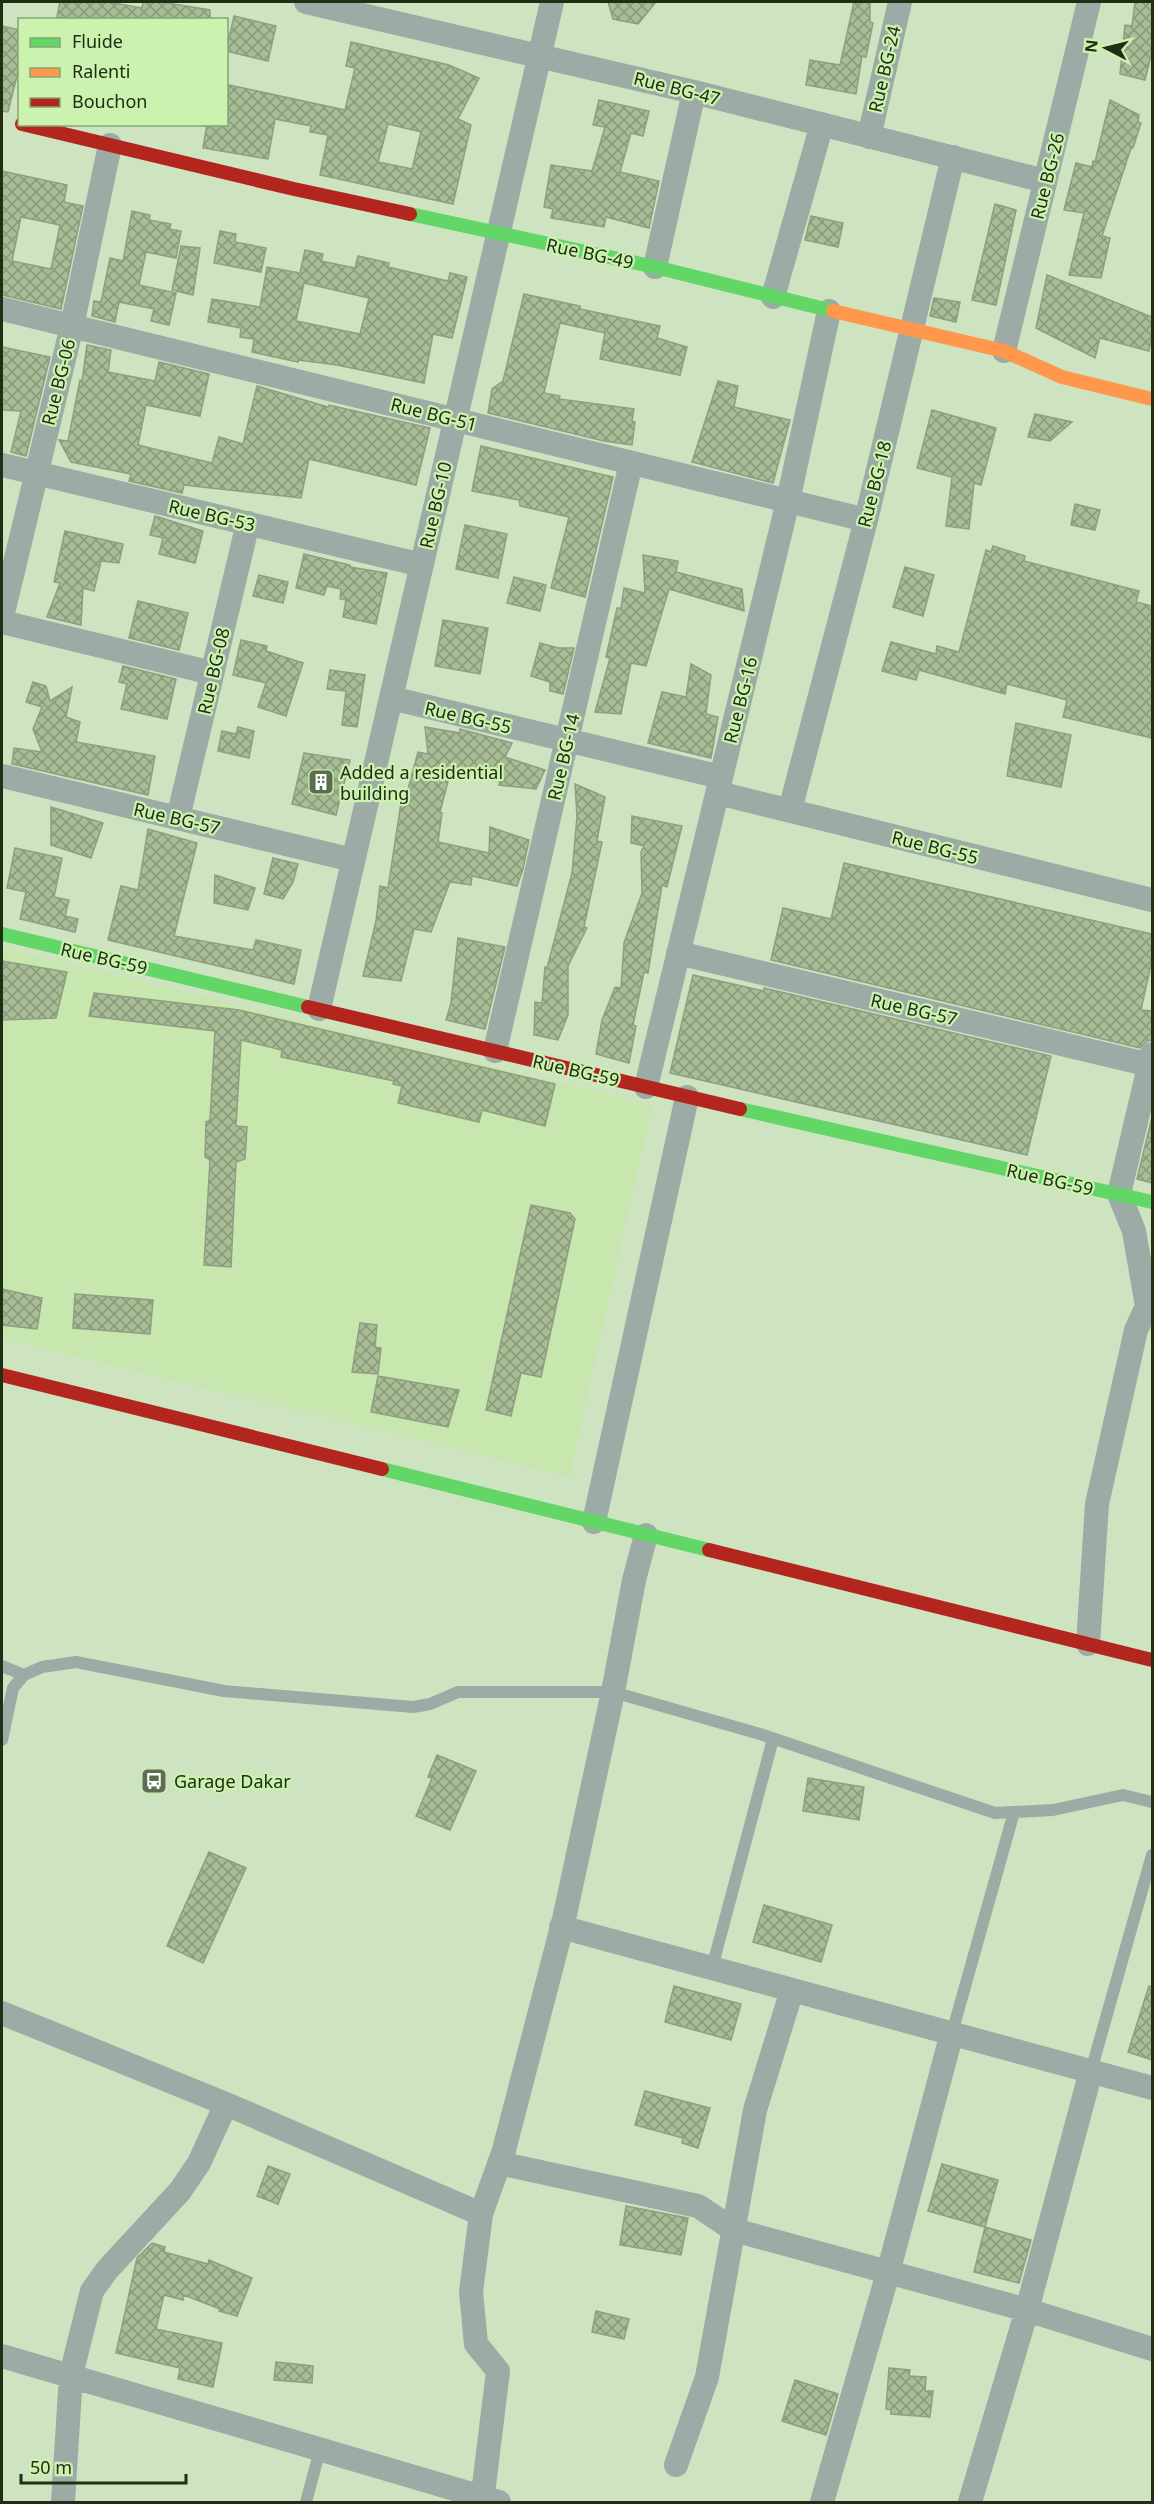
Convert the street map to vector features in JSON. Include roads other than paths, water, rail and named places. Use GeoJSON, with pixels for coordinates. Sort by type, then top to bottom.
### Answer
{"type":"FeatureCollection","features":[{"type":"Feature","properties":{"kind":"street","name":"Rue BG-47"},"geometry":{"type":"LineString","coordinates":[[306,2],[694,92],[1045,181]]}},
{"type":"Feature","properties":{"kind":"street","name":"Rue BG-10"},"geometry":{"type":"LineString","coordinates":[[319,1009],[552,2]]}},
{"type":"Feature","properties":{"kind":"street","name":"Rue BG-24"},"geometry":{"type":"LineString","coordinates":[[869,137],[900,2]]}},
{"type":"Feature","properties":{"kind":"street","name":"Rue BG-26"},"geometry":{"type":"LineString","coordinates":[[1004,351],[1089,2]]}},
{"type":"Feature","properties":{"kind":"street"},"geometry":{"type":"LineString","coordinates":[[655,267],[694,92]]}},
{"type":"Feature","properties":{"kind":"street","name":"Rue BG-49"},"geometry":{"type":"LineString","coordinates":[[2,120],[18,123]]}},
{"type":"Feature","properties":{"kind":"street"},"geometry":{"type":"LineString","coordinates":[[773,297],[822,124]]}},
{"type":"Feature","properties":{"kind":"street","name":"Rue BG-49"},"geometry":{"type":"LineString","coordinates":[[29,126],[497,234],[655,267],[911,331],[1004,351],[1062,377],[1152,399]]}},
{"type":"Feature","properties":{"kind":"street","name":"Rue BG-06"},"geometry":{"type":"LineString","coordinates":[[2,617],[72,326],[110,145]]}},
{"type":"Feature","properties":{"kind":"street","name":"Rue BG-18"},"geometry":{"type":"LineString","coordinates":[[790,810],[866,520],[953,157]]}},
{"type":"Feature","properties":{"kind":"street","name":"Rue BG-51"},"geometry":{"type":"LineString","coordinates":[[2,309],[866,520]]}},
{"type":"Feature","properties":{"kind":"street","name":"Rue BG-16"},"geometry":{"type":"LineString","coordinates":[[646,1087],[788,501],[829,311]]}},
{"type":"Feature","properties":{"kind":"street","name":"Rue BG-14"},"geometry":{"type":"LineString","coordinates":[[495,1051],[631,463]]}},
{"type":"Feature","properties":{"kind":"street","name":"Rue BG-53"},"geometry":{"type":"LineString","coordinates":[[2,465],[422,565]]}},
{"type":"Feature","properties":{"kind":"street","name":"Rue BG-08"},"geometry":{"type":"LineString","coordinates":[[178,818],[248,524]]}},
{"type":"Feature","properties":{"kind":"street"},"geometry":{"type":"LineString","coordinates":[[2,622],[212,673]]}},
{"type":"Feature","properties":{"kind":"street","name":"Rue BG-55"},"geometry":{"type":"LineString","coordinates":[[391,698],[567,740],[720,785],[790,810],[1152,900]]}},
{"type":"Feature","properties":{"kind":"street","name":"Rue BG-57"},"geometry":{"type":"LineString","coordinates":[[2,776],[353,860]]}},
{"type":"Feature","properties":{"kind":"street","name":"Rue BG-59"},"geometry":{"type":"LineString","coordinates":[[2,934],[687,1097],[1152,1202]]}},
{"type":"Feature","properties":{"kind":"street","name":"Rue BG-57"},"geometry":{"type":"LineString","coordinates":[[678,953],[1151,1059]]}},
{"type":"Feature","properties":{"kind":"street"},"geometry":{"type":"LineString","coordinates":[[1088,1644],[1097,1504],[1136,1330],[1150,1307],[1134,1231],[1119,1194],[1151,1059]]}},
{"type":"Feature","properties":{"kind":"street"},"geometry":{"type":"LineString","coordinates":[[594,1522],[687,1097]]}},
{"type":"Feature","properties":{"kind":"street"},"geometry":{"type":"LineString","coordinates":[[2,1375],[1152,1660]]}},
{"type":"Feature","properties":{"kind":"street"},"geometry":{"type":"LineString","coordinates":[[2,2356],[488,2501],[498,2371],[476,2344],[471,2292],[481,2214],[499,2163],[561,1927],[613,1692],[634,1580],[646,1535]]}},
{"type":"Feature","properties":{"kind":"street"},"geometry":{"type":"LineString","coordinates":[[561,1927],[1152,2088]]}},
{"type":"Feature","properties":{"kind":"street"},"geometry":{"type":"LineString","coordinates":[[676,2465],[707,2377],[754,2110],[792,1990]]}},
{"type":"Feature","properties":{"kind":"street"},"geometry":{"type":"LineString","coordinates":[[2,2013],[226,2104],[481,2214]]}},
{"type":"Feature","properties":{"kind":"street"},"geometry":{"type":"LineString","coordinates":[[822,2502],[888,2272],[952,2033]]}},
{"type":"Feature","properties":{"kind":"street"},"geometry":{"type":"LineString","coordinates":[[970,2502],[1027,2310],[1091,2071]]}},
{"type":"Feature","properties":{"kind":"street"},"geometry":{"type":"LineString","coordinates":[[63,2502],[71,2375],[92,2291],[107,2270],[180,2191],[199,2163],[226,2104]]}},
{"type":"Feature","properties":{"kind":"street"},"geometry":{"type":"LineString","coordinates":[[499,2163],[698,2206],[734,2230],[1027,2310],[1152,2349]]}},
{"type":"Feature","properties":{"kind":"lane"},"geometry":{"type":"LineString","coordinates":[[2,1740],[13,1688],[24,1675],[42,1667],[76,1662],[224,1691],[413,1707],[430,1704],[458,1692],[613,1692],[773,1739],[995,1813],[1053,1810],[1123,1795],[1152,1802]]}},
{"type":"Feature","properties":{"kind":"lane"},"geometry":{"type":"LineString","coordinates":[[2,1666],[24,1675]]}},
{"type":"Feature","properties":{"kind":"lane"},"geometry":{"type":"LineString","coordinates":[[712,1968],[773,1739]]}},
{"type":"Feature","properties":{"kind":"lane"},"geometry":{"type":"LineString","coordinates":[[952,2033],[1014,1812]]}},
{"type":"Feature","properties":{"kind":"lane"},"geometry":{"type":"LineString","coordinates":[[1091,2071],[1152,1855]]}},
{"type":"Feature","properties":{"kind":"lane"},"geometry":{"type":"LineString","coordinates":[[306,2502],[320,2450]]}},
{"type":"Feature","properties":{"kind":"place","name":"Added a residential building"},"geometry":{"type":"Point","coordinates":[321,782]}},
{"type":"Feature","properties":{"kind":"place","name":"Garage Dakar"},"geometry":{"type":"Point","coordinates":[154,1781]}}]}
